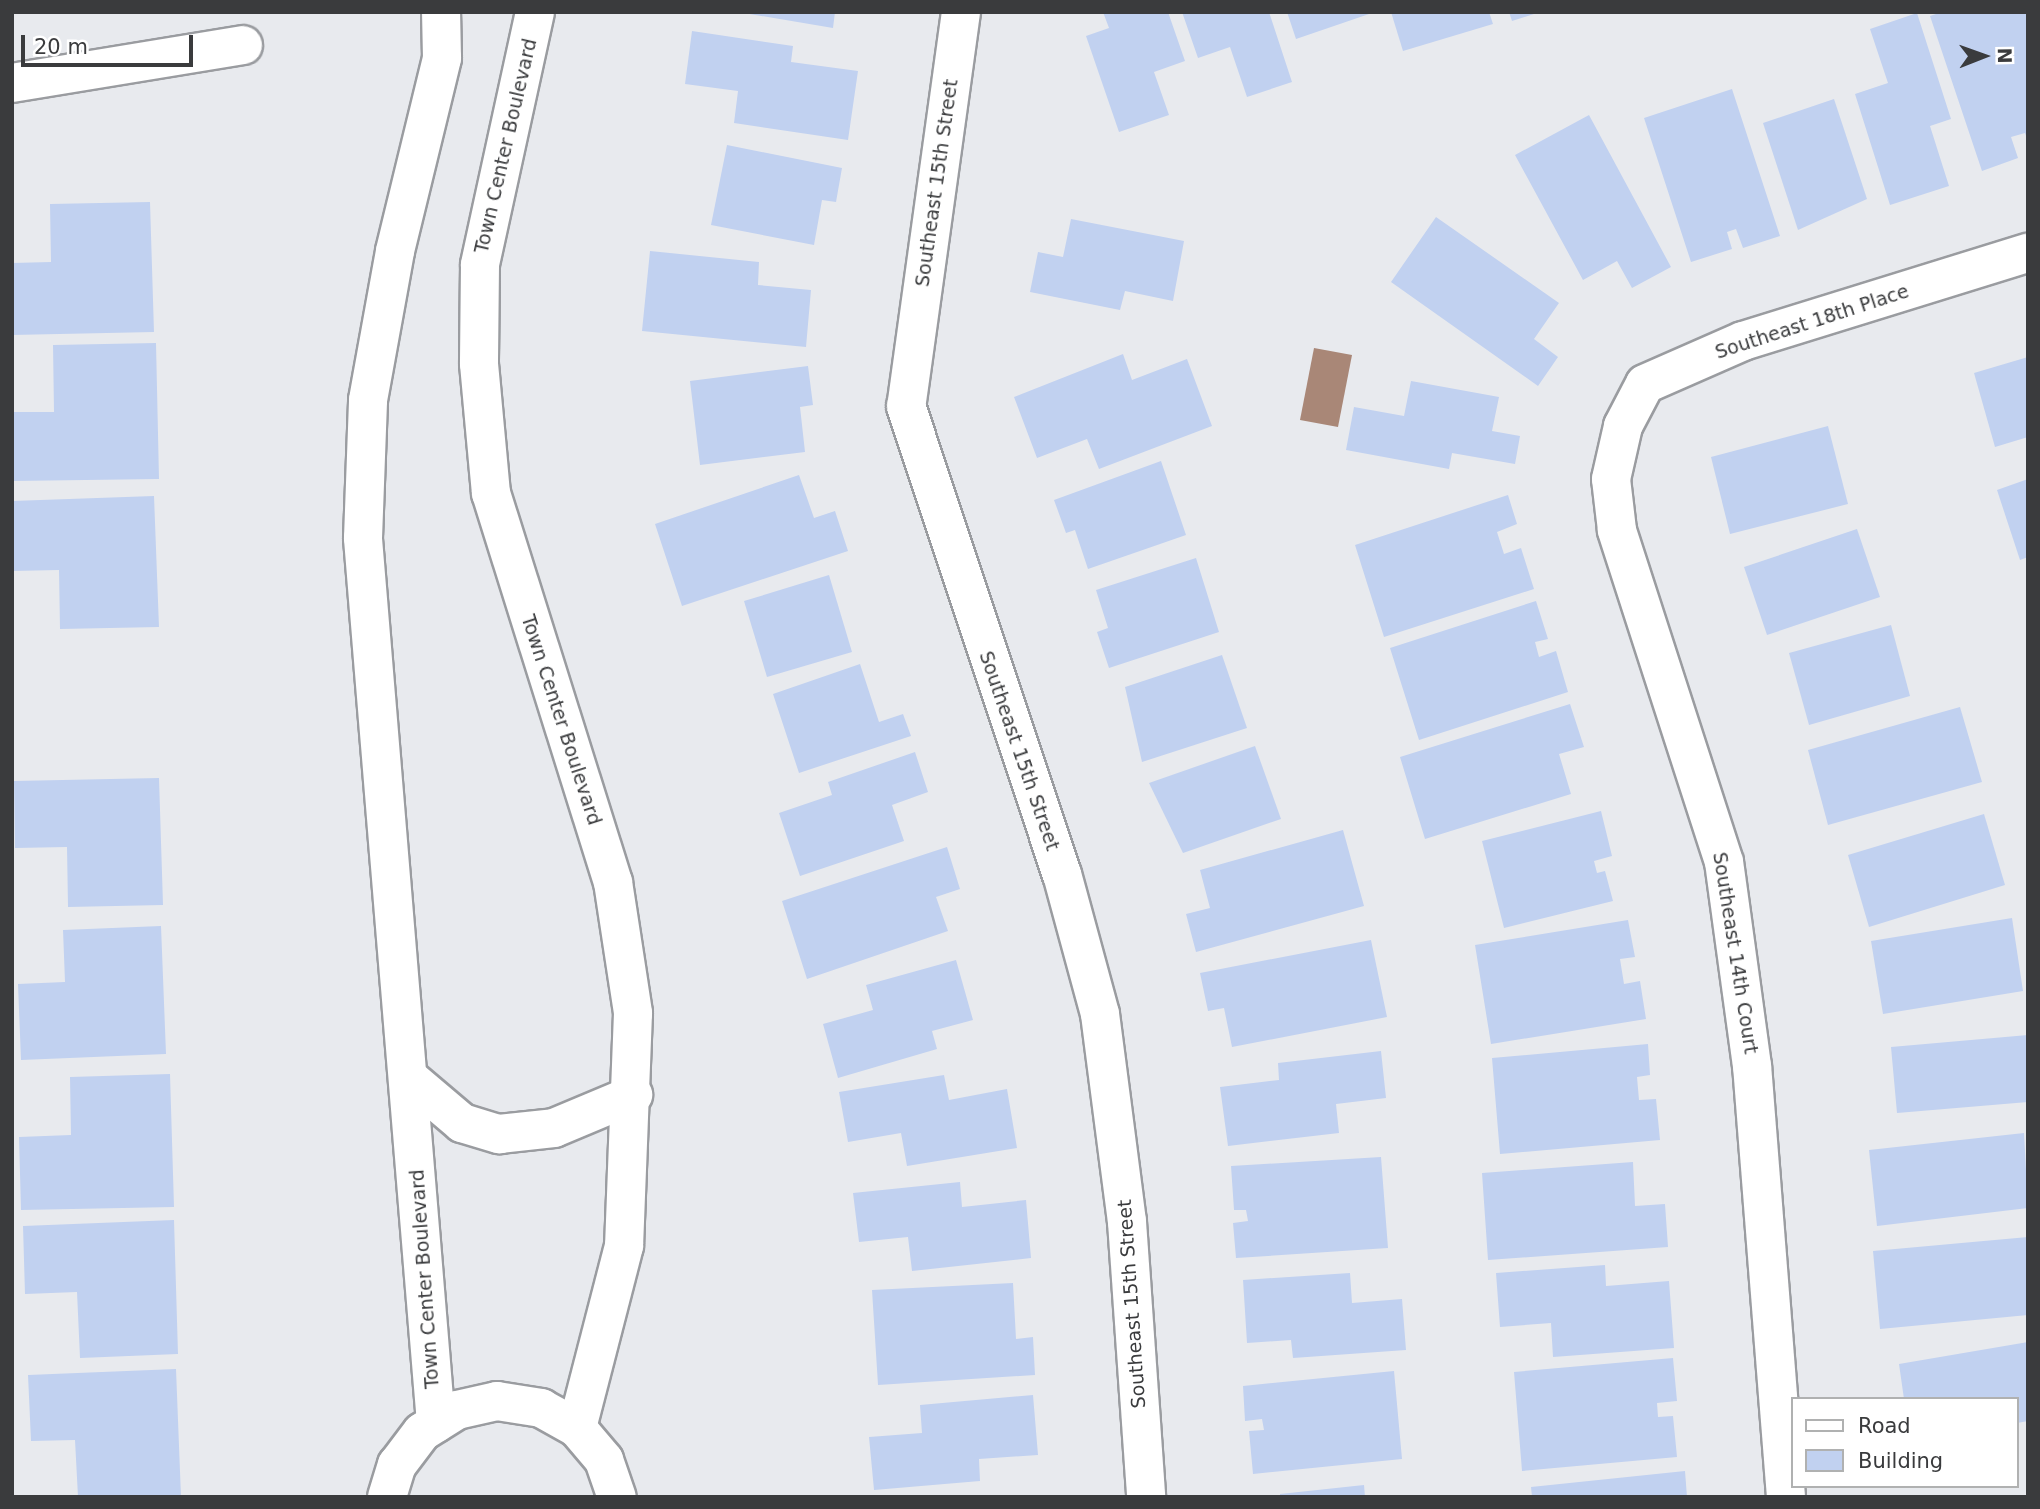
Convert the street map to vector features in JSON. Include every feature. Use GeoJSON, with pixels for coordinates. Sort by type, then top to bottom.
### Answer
{"type":"FeatureCollection","features":[{"type":"Feature","properties":{"kind":"street","name":"Town Center Boulevard"},"geometry":{"type":"LineString","coordinates":[[436,1423],[363,538],[368,400],[395,251],[442,58],[441,12]]}},
{"type":"Feature","properties":{"kind":"street","name":"Town Center Boulevard"},"geometry":{"type":"LineString","coordinates":[[535,12],[480,265],[482,390],[491,493],[613,882],[633,1013],[633,1095],[624,1246],[577,1428]]}},
{"type":"Feature","properties":{"kind":"street","name":"Southeast 15th Street"},"geometry":{"type":"LineString","coordinates":[[961,12],[906,406],[1062,874],[1100,1014],[1127,1222],[1146,1497]]}},
{"type":"Feature","properties":{"kind":"street"},"geometry":{"type":"LineString","coordinates":[[12,83],[243,45]]}},
{"type":"Feature","properties":{"kind":"street","name":"Southeast 18th Place"},"geometry":{"type":"LineString","coordinates":[[1623,426],[1645,384],[1743,341],[2028,253]]}},
{"type":"Feature","properties":{"kind":"street","name":"Southeast 14th Court"},"geometry":{"type":"LineString","coordinates":[[1623,426],[1611,480],[1617,530],[1724,862],[1752,1066],[1786,1497]]}},
{"type":"Feature","properties":{"kind":"street"},"geometry":{"type":"LineString","coordinates":[[409,1078],[462,1123],[499,1133],[555,1128],[633,1095]]}},
{"type":"Feature","properties":{"kind":"street"},"geometry":{"type":"LineString","coordinates":[[387,1497],[397,1465],[436,1423],[457,1410],[498,1401],[541,1408],[577,1428],[604,1460],[617,1497]]}},
{"type":"Feature","properties":{"kind":"shaded area"},"geometry":{"type":"Polygon","coordinates":[[[1314,348],[1352,355],[1338,427],[1300,420],[1314,348]]]}},
{"type":"Feature","properties":{"kind":"building"},"geometry":{"type":"Polygon","coordinates":[[[738,12],[835,12],[833,28],[738,12]]]}},
{"type":"Feature","properties":{"kind":"building"},"geometry":{"type":"Polygon","coordinates":[[[1103,12],[1168,12],[1185,61],[1154,72],[1169,115],[1119,132],[1086,36],[1109,28],[1103,12]]]}},
{"type":"Feature","properties":{"kind":"building"},"geometry":{"type":"Polygon","coordinates":[[[1182,12],[1269,12],[1292,82],[1247,97],[1230,47],[1198,58],[1182,12]]]}},
{"type":"Feature","properties":{"kind":"building"},"geometry":{"type":"Polygon","coordinates":[[[1287,12],[1372,12],[1372,13],[1296,39],[1287,12]]]}},
{"type":"Feature","properties":{"kind":"building"},"geometry":{"type":"Polygon","coordinates":[[[1391,12],[1489,12],[1493,24],[1403,51],[1391,12]]]}},
{"type":"Feature","properties":{"kind":"building"},"geometry":{"type":"Polygon","coordinates":[[[1509,12],[1537,12],[1537,13],[1512,21],[1509,12]]]}},
{"type":"Feature","properties":{"kind":"building"},"geometry":{"type":"Polygon","coordinates":[[[1942,12],[2028,12],[2028,141],[2025,133],[2011,137],[2018,158],[1982,171],[1930,16],[1942,12]]]}},
{"type":"Feature","properties":{"kind":"building"},"geometry":{"type":"Polygon","coordinates":[[[1917,13],[1951,119],[1930,126],[1949,186],[1890,205],[1855,94],[1888,83],[1870,29],[1917,13]]]}},
{"type":"Feature","properties":{"kind":"building"},"geometry":{"type":"Polygon","coordinates":[[[692,31],[793,46],[791,62],[858,71],[848,140],[734,123],[738,91],[685,84],[692,31]]]}},
{"type":"Feature","properties":{"kind":"building"},"geometry":{"type":"Polygon","coordinates":[[[1732,89],[1780,236],[1743,248],[1736,229],[1727,232],[1732,249],[1691,262],[1644,118],[1732,89]]]}},
{"type":"Feature","properties":{"kind":"building"},"geometry":{"type":"Polygon","coordinates":[[[1834,99],[1867,199],[1798,230],[1763,123],[1834,99]]]}},
{"type":"Feature","properties":{"kind":"building"},"geometry":{"type":"Polygon","coordinates":[[[1589,115],[1671,267],[1632,288],[1617,261],[1583,280],[1515,155],[1589,115]]]}},
{"type":"Feature","properties":{"kind":"building"},"geometry":{"type":"Polygon","coordinates":[[[727,145],[842,168],[836,202],[822,200],[814,245],[711,225],[727,145]]]}},
{"type":"Feature","properties":{"kind":"building"},"geometry":{"type":"Polygon","coordinates":[[[150,202],[154,332],[12,335],[12,263],[51,262],[50,204],[150,202]]]}},
{"type":"Feature","properties":{"kind":"building"},"geometry":{"type":"Polygon","coordinates":[[[1436,217],[1559,303],[1534,339],[1558,357],[1538,386],[1391,282],[1436,217]]]}},
{"type":"Feature","properties":{"kind":"building"},"geometry":{"type":"Polygon","coordinates":[[[1071,219],[1184,241],[1173,301],[1125,291],[1120,310],[1030,292],[1038,252],[1063,257],[1071,219]]]}},
{"type":"Feature","properties":{"kind":"building"},"geometry":{"type":"Polygon","coordinates":[[[650,251],[759,262],[758,285],[811,290],[806,347],[642,331],[650,251]]]}},
{"type":"Feature","properties":{"kind":"building"},"geometry":{"type":"Polygon","coordinates":[[[156,343],[159,479],[12,481],[12,412],[54,412],[53,345],[156,343]]]}},
{"type":"Feature","properties":{"kind":"building"},"geometry":{"type":"Polygon","coordinates":[[[1123,354],[1132,380],[1187,359],[1212,426],[1099,469],[1087,439],[1037,458],[1014,397],[1123,354]]]}},
{"type":"Feature","properties":{"kind":"building"},"geometry":{"type":"Polygon","coordinates":[[[2028,357],[2028,437],[1995,447],[1974,373],[2028,357]]]}},
{"type":"Feature","properties":{"kind":"building"},"geometry":{"type":"Polygon","coordinates":[[[808,366],[813,405],[800,407],[805,452],[700,465],[690,381],[808,366]]]}},
{"type":"Feature","properties":{"kind":"building"},"geometry":{"type":"Polygon","coordinates":[[[1411,381],[1499,397],[1492,431],[1520,436],[1515,464],[1452,453],[1449,469],[1346,450],[1354,407],[1404,416],[1411,381]]]}},
{"type":"Feature","properties":{"kind":"building"},"geometry":{"type":"Polygon","coordinates":[[[1828,426],[1848,504],[1730,534],[1711,457],[1828,426]]]}},
{"type":"Feature","properties":{"kind":"building"},"geometry":{"type":"Polygon","coordinates":[[[1161,461],[1186,535],[1088,569],[1075,530],[1066,533],[1054,500],[1161,461]]]}},
{"type":"Feature","properties":{"kind":"building"},"geometry":{"type":"Polygon","coordinates":[[[799,475],[814,518],[835,511],[848,551],[682,606],[655,524],[799,475]]]}},
{"type":"Feature","properties":{"kind":"building"},"geometry":{"type":"Polygon","coordinates":[[[2028,479],[2028,557],[2020,560],[1997,490],[2028,479]]]}},
{"type":"Feature","properties":{"kind":"building"},"geometry":{"type":"Polygon","coordinates":[[[1508,495],[1517,524],[1497,532],[1504,554],[1521,548],[1534,589],[1384,637],[1355,545],[1508,495]]]}},
{"type":"Feature","properties":{"kind":"building"},"geometry":{"type":"Polygon","coordinates":[[[154,496],[159,627],[60,629],[59,570],[12,571],[12,501],[154,496]]]}},
{"type":"Feature","properties":{"kind":"building"},"geometry":{"type":"Polygon","coordinates":[[[1857,529],[1880,597],[1767,635],[1744,567],[1857,529]]]}},
{"type":"Feature","properties":{"kind":"building"},"geometry":{"type":"Polygon","coordinates":[[[1196,558],[1219,632],[1109,668],[1097,632],[1108,628],[1096,590],[1196,558]]]}},
{"type":"Feature","properties":{"kind":"building"},"geometry":{"type":"Polygon","coordinates":[[[829,575],[852,652],[767,677],[744,601],[829,575]]]}},
{"type":"Feature","properties":{"kind":"building"},"geometry":{"type":"Polygon","coordinates":[[[1536,601],[1548,639],[1535,642],[1539,657],[1556,651],[1568,692],[1419,740],[1390,648],[1536,601]]]}},
{"type":"Feature","properties":{"kind":"building"},"geometry":{"type":"Polygon","coordinates":[[[1891,625],[1910,696],[1809,725],[1789,653],[1891,625]]]}},
{"type":"Feature","properties":{"kind":"building"},"geometry":{"type":"Polygon","coordinates":[[[1222,655],[1247,728],[1142,762],[1125,687],[1222,655]]]}},
{"type":"Feature","properties":{"kind":"building"},"geometry":{"type":"Polygon","coordinates":[[[860,664],[879,722],[903,714],[911,736],[799,773],[773,694],[860,664]]]}},
{"type":"Feature","properties":{"kind":"building"},"geometry":{"type":"Polygon","coordinates":[[[1570,704],[1584,747],[1559,754],[1571,794],[1425,839],[1400,757],[1570,704]]]}},
{"type":"Feature","properties":{"kind":"building"},"geometry":{"type":"Polygon","coordinates":[[[1960,707],[1982,782],[1828,825],[1808,750],[1960,707]]]}},
{"type":"Feature","properties":{"kind":"building"},"geometry":{"type":"Polygon","coordinates":[[[1255,746],[1281,819],[1183,853],[1149,783],[1255,746]]]}},
{"type":"Feature","properties":{"kind":"building"},"geometry":{"type":"Polygon","coordinates":[[[915,752],[928,792],[892,805],[904,841],[800,876],[779,813],[832,795],[828,782],[915,752]]]}},
{"type":"Feature","properties":{"kind":"building"},"geometry":{"type":"Polygon","coordinates":[[[159,778],[163,905],[68,907],[67,847],[15,848],[14,781],[159,778]]]}},
{"type":"Feature","properties":{"kind":"building"},"geometry":{"type":"Polygon","coordinates":[[[1601,811],[1612,856],[1594,861],[1597,873],[1605,871],[1613,901],[1504,928],[1482,841],[1601,811]]]}},
{"type":"Feature","properties":{"kind":"building"},"geometry":{"type":"Polygon","coordinates":[[[1984,814],[2005,885],[1869,927],[1848,855],[1984,814]]]}},
{"type":"Feature","properties":{"kind":"building"},"geometry":{"type":"Polygon","coordinates":[[[1343,830],[1364,906],[1196,952],[1186,914],[1210,908],[1200,870],[1343,830]]]}},
{"type":"Feature","properties":{"kind":"building"},"geometry":{"type":"Polygon","coordinates":[[[947,847],[960,889],[936,897],[948,931],[807,979],[782,901],[947,847]]]}},
{"type":"Feature","properties":{"kind":"building"},"geometry":{"type":"Polygon","coordinates":[[[2012,918],[2023,991],[1883,1014],[1871,941],[2012,918]]]}},
{"type":"Feature","properties":{"kind":"building"},"geometry":{"type":"Polygon","coordinates":[[[1628,920],[1635,957],[1620,959],[1624,984],[1640,981],[1646,1019],[1491,1044],[1475,945],[1628,920]]]}},
{"type":"Feature","properties":{"kind":"building"},"geometry":{"type":"Polygon","coordinates":[[[161,926],[166,1054],[21,1060],[18,984],[65,982],[63,930],[161,926]]]}},
{"type":"Feature","properties":{"kind":"building"},"geometry":{"type":"Polygon","coordinates":[[[1371,940],[1387,1017],[1232,1047],[1224,1008],[1208,1011],[1200,973],[1371,940]]]}},
{"type":"Feature","properties":{"kind":"building"},"geometry":{"type":"Polygon","coordinates":[[[956,960],[973,1020],[932,1031],[937,1049],[838,1078],[823,1024],[873,1010],[866,985],[956,960]]]}},
{"type":"Feature","properties":{"kind":"building"},"geometry":{"type":"Polygon","coordinates":[[[2028,1035],[2028,1102],[1897,1113],[1891,1047],[2028,1035]]]}},
{"type":"Feature","properties":{"kind":"building"},"geometry":{"type":"Polygon","coordinates":[[[1648,1044],[1650,1075],[1637,1077],[1639,1100],[1656,1099],[1660,1140],[1500,1154],[1492,1058],[1648,1044]]]}},
{"type":"Feature","properties":{"kind":"building"},"geometry":{"type":"Polygon","coordinates":[[[1381,1051],[1386,1098],[1336,1104],[1339,1133],[1228,1146],[1220,1087],[1279,1080],[1278,1063],[1381,1051]]]}},
{"type":"Feature","properties":{"kind":"building"},"geometry":{"type":"Polygon","coordinates":[[[170,1074],[174,1207],[21,1210],[19,1137],[71,1135],[70,1077],[170,1074]]]}},
{"type":"Feature","properties":{"kind":"building"},"geometry":{"type":"Polygon","coordinates":[[[944,1075],[949,1100],[1007,1089],[1017,1148],[907,1166],[901,1133],[848,1142],[839,1092],[944,1075]]]}},
{"type":"Feature","properties":{"kind":"building"},"geometry":{"type":"Polygon","coordinates":[[[2024,1133],[2028,1208],[1877,1226],[1869,1150],[2024,1133]]]}},
{"type":"Feature","properties":{"kind":"building"},"geometry":{"type":"Polygon","coordinates":[[[1381,1157],[1388,1248],[1236,1258],[1233,1223],[1248,1221],[1246,1210],[1234,1210],[1231,1166],[1381,1157]]]}},
{"type":"Feature","properties":{"kind":"building"},"geometry":{"type":"Polygon","coordinates":[[[1633,1162],[1635,1206],[1665,1204],[1668,1247],[1488,1260],[1482,1173],[1633,1162]]]}},
{"type":"Feature","properties":{"kind":"building"},"geometry":{"type":"Polygon","coordinates":[[[960,1182],[962,1207],[1026,1200],[1031,1258],[912,1271],[908,1237],[859,1242],[853,1193],[960,1182]]]}},
{"type":"Feature","properties":{"kind":"building"},"geometry":{"type":"Polygon","coordinates":[[[174,1220],[178,1354],[80,1358],[77,1292],[25,1294],[23,1226],[174,1220]]]}},
{"type":"Feature","properties":{"kind":"building"},"geometry":{"type":"Polygon","coordinates":[[[2028,1237],[2028,1315],[1880,1329],[1873,1251],[2028,1237]]]}},
{"type":"Feature","properties":{"kind":"building"},"geometry":{"type":"Polygon","coordinates":[[[1605,1265],[1606,1286],[1669,1281],[1674,1348],[1553,1357],[1551,1323],[1500,1327],[1496,1273],[1605,1265]]]}},
{"type":"Feature","properties":{"kind":"building"},"geometry":{"type":"Polygon","coordinates":[[[1350,1273],[1352,1303],[1402,1299],[1406,1350],[1293,1358],[1291,1340],[1247,1343],[1243,1280],[1350,1273]]]}},
{"type":"Feature","properties":{"kind":"building"},"geometry":{"type":"Polygon","coordinates":[[[1013,1283],[1016,1339],[1033,1337],[1035,1375],[878,1385],[872,1290],[1013,1283]]]}},
{"type":"Feature","properties":{"kind":"building"},"geometry":{"type":"Polygon","coordinates":[[[2028,1342],[2028,1421],[2019,1423],[2019,1397],[1904,1397],[1899,1364],[2028,1342]]]}},
{"type":"Feature","properties":{"kind":"building"},"geometry":{"type":"Polygon","coordinates":[[[1673,1358],[1677,1401],[1657,1403],[1658,1417],[1673,1416],[1677,1457],[1522,1471],[1514,1372],[1673,1358]]]}},
{"type":"Feature","properties":{"kind":"building"},"geometry":{"type":"Polygon","coordinates":[[[176,1369],[181,1497],[78,1497],[75,1440],[31,1441],[28,1375],[176,1369]]]}},
{"type":"Feature","properties":{"kind":"building"},"geometry":{"type":"Polygon","coordinates":[[[1394,1371],[1402,1459],[1253,1474],[1249,1431],[1264,1430],[1262,1419],[1245,1421],[1243,1386],[1394,1371]]]}},
{"type":"Feature","properties":{"kind":"building"},"geometry":{"type":"Polygon","coordinates":[[[1033,1395],[1038,1455],[979,1459],[980,1481],[874,1490],[869,1437],[922,1433],[920,1405],[1033,1395]]]}},
{"type":"Feature","properties":{"kind":"building"},"geometry":{"type":"Polygon","coordinates":[[[1685,1471],[1687,1497],[1532,1497],[1531,1487],[1685,1471]]]}},
{"type":"Feature","properties":{"kind":"building"},"geometry":{"type":"Polygon","coordinates":[[[1364,1485],[1365,1497],[1280,1497],[1280,1494],[1364,1485]]]}}]}
